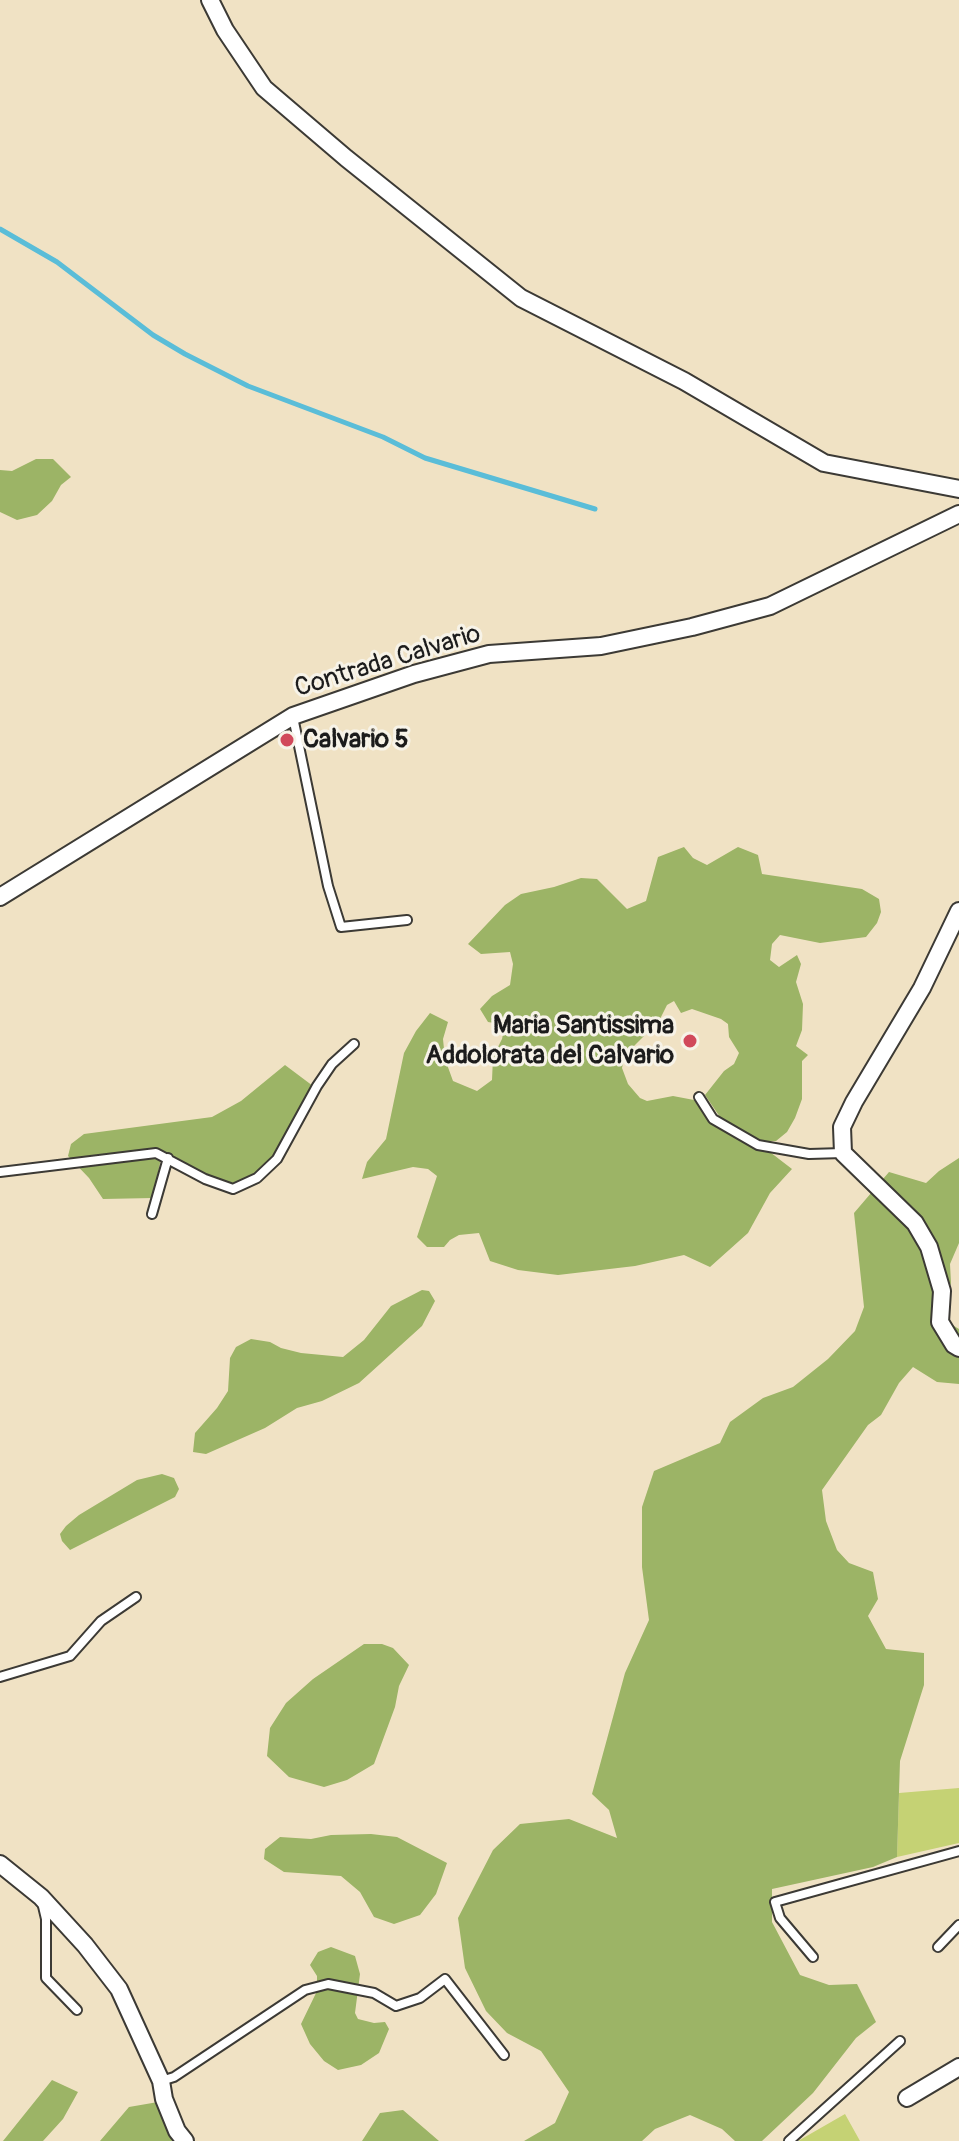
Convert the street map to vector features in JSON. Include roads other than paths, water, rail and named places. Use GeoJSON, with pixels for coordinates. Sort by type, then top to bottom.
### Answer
{"type":"FeatureCollection","features":[{"type":"Feature","properties":{"kind":"street"},"geometry":{"type":"LineString","coordinates":[[210,0],[225,30],[264,88],[521,298],[684,381],[824,463],[959,489]]}},
{"type":"Feature","properties":{"kind":"street","name":"Contrada Calvario"},"geometry":{"type":"LineString","coordinates":[[0,897],[293,716],[414,674],[489,654],[601,646],[692,627],[770,606],[959,514]]}},
{"type":"Feature","properties":{"kind":"street"},"geometry":{"type":"LineString","coordinates":[[959,911],[922,988],[842,1127],[843,1153],[915,1223],[929,1247],[942,1291],[940,1322],[959,1348]]}},
{"type":"Feature","properties":{"kind":"street"},"geometry":{"type":"LineString","coordinates":[[0,1864],[41,1897],[85,1945],[119,1989],[161,2081],[164,2099],[177,2131],[185,2141]]}},
{"type":"Feature","properties":{"kind":"street"},"geometry":{"type":"LineString","coordinates":[[907,2098],[959,2067]]}},
{"type":"Feature","properties":{"kind":"lane"},"geometry":{"type":"LineString","coordinates":[[293,716],[328,886],[341,927],[407,920]]}},
{"type":"Feature","properties":{"kind":"lane"},"geometry":{"type":"LineString","coordinates":[[0,1172],[156,1153],[205,1179],[233,1189],[257,1178],[277,1159],[317,1086],[332,1064],[354,1044]]}},
{"type":"Feature","properties":{"kind":"lane"},"geometry":{"type":"LineString","coordinates":[[699,1097],[713,1119],[758,1145],[809,1154],[843,1153]]}},
{"type":"Feature","properties":{"kind":"lane"},"geometry":{"type":"LineString","coordinates":[[152,1214],[168,1158]]}},
{"type":"Feature","properties":{"kind":"lane"},"geometry":{"type":"LineString","coordinates":[[0,1677],[70,1656],[101,1621],[136,1597]]}},
{"type":"Feature","properties":{"kind":"lane"},"geometry":{"type":"LineString","coordinates":[[813,1957],[780,1918],[775,1902],[959,1851]]}},
{"type":"Feature","properties":{"kind":"lane"},"geometry":{"type":"LineString","coordinates":[[41,1897],[46,1919],[46,1978],[77,2010]]}},
{"type":"Feature","properties":{"kind":"lane"},"geometry":{"type":"LineString","coordinates":[[938,1947],[959,1925]]}},
{"type":"Feature","properties":{"kind":"lane"},"geometry":{"type":"LineString","coordinates":[[161,2081],[174,2077],[305,1990],[328,1984],[374,1993],[396,2006],[420,1998],[445,1979],[504,2055]]}},
{"type":"Feature","properties":{"kind":"lane"},"geometry":{"type":"LineString","coordinates":[[789,2141],[900,2041]]}},
{"type":"Feature","properties":{"kind":"waterway"},"geometry":{"type":"LineString","coordinates":[[0,229],[57,262],[153,335],[248,386],[383,437],[425,458],[595,509]]}},
{"type":"Feature","properties":{"kind":"place","name":"Calvario 5"},"geometry":{"type":"Point","coordinates":[287,740]}},
{"type":"Feature","properties":{"kind":"place","name":"Maria Santissima Addolorata del Calvario"},"geometry":{"type":"Point","coordinates":[690,1041]}}]}
